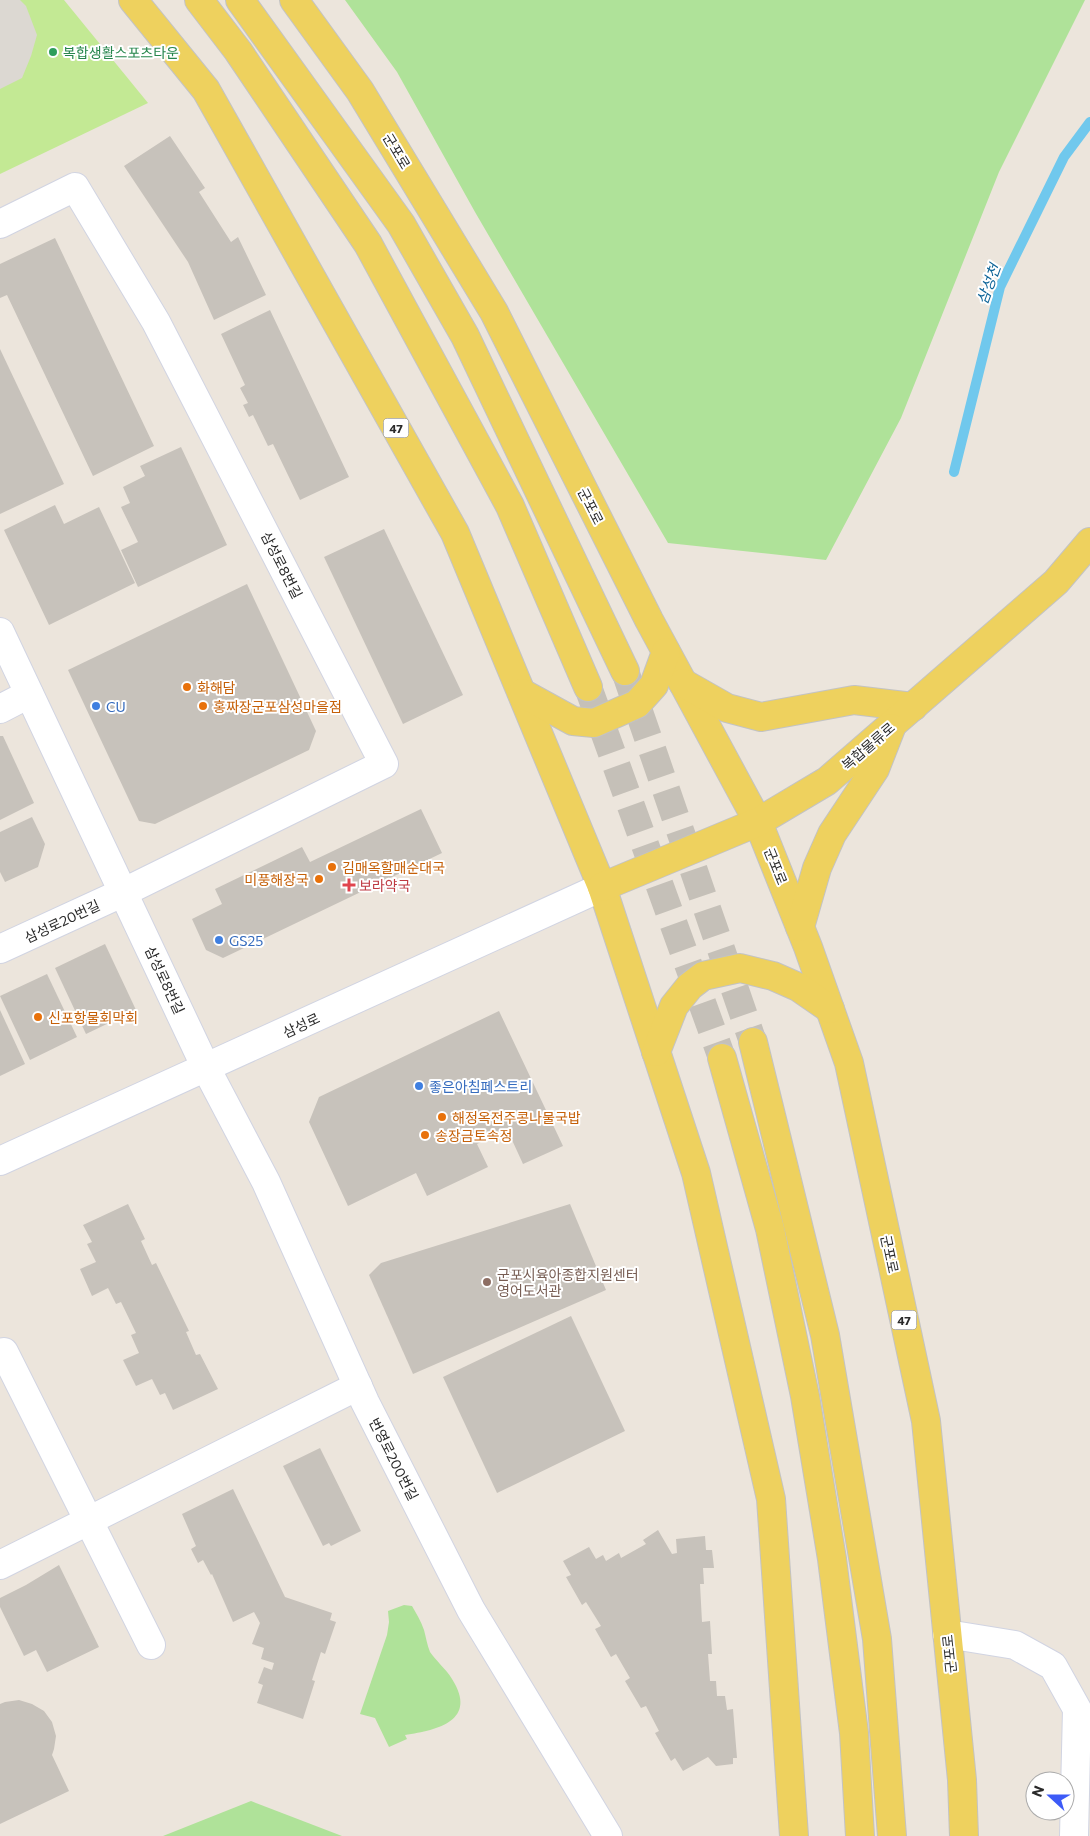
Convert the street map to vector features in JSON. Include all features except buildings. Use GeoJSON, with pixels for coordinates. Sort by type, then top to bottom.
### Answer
{"type":"FeatureCollection","features":[{"type":"Feature","properties":{"kind":"main road","name":"47"},"geometry":{"type":"LineString","coordinates":[[133,0],[206,90],[450,524],[602,887],[696,1173],[771,1499],[794,1836]]}},
{"type":"Feature","properties":{"kind":"main road"},"geometry":{"type":"LineString","coordinates":[[199,0],[238,52],[368,244],[510,506],[588,687]]}},
{"type":"Feature","properties":{"kind":"main road"},"geometry":{"type":"LineString","coordinates":[[240,0],[402,224],[465,336],[625,672]]}},
{"type":"Feature","properties":{"kind":"main road","name":"군포로"},"geometry":{"type":"LineString","coordinates":[[294,0],[360,91],[494,312],[666,652],[758,822],[830,1009],[849,1063],[926,1421],[962,1780],[964,1836]]}},
{"type":"Feature","properties":{"kind":"main road","name":"복합물류로"},"geometry":{"type":"LineString","coordinates":[[602,887],[758,822],[827,782],[1056,582],[1090,542]]}},
{"type":"Feature","properties":{"kind":"main road"},"geometry":{"type":"LineString","coordinates":[[522,693],[573,721],[594,723],[637,704],[654,685],[666,652]]}},
{"type":"Feature","properties":{"kind":"main road"},"geometry":{"type":"LineString","coordinates":[[683,683],[727,708],[761,717],[854,700],[903,716],[874,769],[832,834],[817,868],[800,927]]}},
{"type":"Feature","properties":{"kind":"main road"},"geometry":{"type":"LineString","coordinates":[[656,1052],[674,1006],[690,986],[703,976],[740,968],[773,976],[798,987],[830,1009]]}},
{"type":"Feature","properties":{"kind":"main road"},"geometry":{"type":"LineString","coordinates":[[753,1042],[825,1334],[877,1640],[892,1836]]}},
{"type":"Feature","properties":{"kind":"main road"},"geometry":{"type":"LineString","coordinates":[[722,1058],[770,1229],[805,1396],[832,1559],[854,1733],[860,1836]]}},
{"type":"Feature","properties":{"kind":"street","name":"삼성로8번길"},"geometry":{"type":"LineString","coordinates":[[0,224],[75,187],[156,322],[384,764],[124,892]]}},
{"type":"Feature","properties":{"kind":"street","name":"삼성로8번길"},"geometry":{"type":"LineString","coordinates":[[0,632],[206,1068]]}},
{"type":"Feature","properties":{"kind":"street"},"geometry":{"type":"LineString","coordinates":[[0,709],[29,694]]}},
{"type":"Feature","properties":{"kind":"street","name":"삼성로"},"geometry":{"type":"LineString","coordinates":[[0,1161],[602,887]]}},
{"type":"Feature","properties":{"kind":"street","name":"삼성로20번길"},"geometry":{"type":"LineString","coordinates":[[0,949],[124,892]]}},
{"type":"Feature","properties":{"kind":"street","name":"번영로200번길"},"geometry":{"type":"LineString","coordinates":[[206,1068],[266,1182],[358,1386],[471,1610],[608,1836]]}},
{"type":"Feature","properties":{"kind":"street"},"geometry":{"type":"LineString","coordinates":[[4,1352],[151,1645]]}},
{"type":"Feature","properties":{"kind":"street"},"geometry":{"type":"LineString","coordinates":[[0,1565],[358,1386]]}},
{"type":"Feature","properties":{"kind":"street"},"geometry":{"type":"LineString","coordinates":[[947,1634],[1015,1645],[1053,1666],[1076,1709],[1074,1836]]}},
{"type":"Feature","properties":{"kind":"green space","name":"복합생활스포츠타운"},"geometry":{"type":"Polygon","coordinates":[[[0,0],[64,0],[148,103],[0,174],[0,0]]]}},
{"type":"Feature","properties":{"kind":"green space"},"geometry":{"type":"Polygon","coordinates":[[[345,0],[1085,0],[999,172],[901,418],[826,560],[668,543],[475,212],[397,72],[345,0]]]}},
{"type":"Feature","properties":{"kind":"green space"},"geometry":{"type":"Polygon","coordinates":[[[404,1605],[412,1606],[415,1611],[423,1627],[430,1652],[452,1679],[459,1693],[460,1704],[458,1713],[442,1726],[405,1735],[407,1739],[389,1747],[375,1718],[360,1714],[387,1635],[388,1611],[404,1605]]]}},
{"type":"Feature","properties":{"kind":"green space"},"geometry":{"type":"Polygon","coordinates":[[[251,1801],[342,1836],[163,1836],[251,1801]]]}},
{"type":"Feature","properties":{"kind":"shaded area"},"geometry":{"type":"Polygon","coordinates":[[[0,0],[20,0],[26,6],[37,35],[22,78],[0,89],[0,0]]]}},
{"type":"Feature","properties":{"kind":"waterway","name":"삼성천"},"geometry":{"type":"LineString","coordinates":[[954,472],[1000,287],[1064,157],[1090,122]]}},
{"type":"Feature","properties":{"kind":"tunnel"},"geometry":{"type":"LineString","coordinates":[[625,671],[753,1042]]}},
{"type":"Feature","properties":{"kind":"tunnel"},"geometry":{"type":"LineString","coordinates":[[588,687],[722,1058]]}},
{"type":"Feature","properties":{"kind":"place","name":"복합생활스포츠타운"},"geometry":{"type":"Point","coordinates":[53,52]}},
{"type":"Feature","properties":{"kind":"place","name":"화해담"},"geometry":{"type":"Point","coordinates":[187,687]}},
{"type":"Feature","properties":{"kind":"place","name":"CU"},"geometry":{"type":"Point","coordinates":[96,706]}},
{"type":"Feature","properties":{"kind":"place","name":"홍짜장군포삼성마을점"},"geometry":{"type":"Point","coordinates":[203,706]}},
{"type":"Feature","properties":{"kind":"place","name":"김매옥할매순대국"},"geometry":{"type":"Point","coordinates":[332,867]}},
{"type":"Feature","properties":{"kind":"place","name":"미풍해장국"},"geometry":{"type":"Point","coordinates":[319,879]}},
{"type":"Feature","properties":{"kind":"place","name":"보라약국"},"geometry":{"type":"Point","coordinates":[349,885]}},
{"type":"Feature","properties":{"kind":"place","name":"GS25"},"geometry":{"type":"Point","coordinates":[219,940]}},
{"type":"Feature","properties":{"kind":"place","name":"신포항물회막회"},"geometry":{"type":"Point","coordinates":[38,1017]}},
{"type":"Feature","properties":{"kind":"place","name":"좋은아침페스트리"},"geometry":{"type":"Point","coordinates":[419,1086]}},
{"type":"Feature","properties":{"kind":"place","name":"해정옥전주콩나물국밥"},"geometry":{"type":"Point","coordinates":[442,1117]}},
{"type":"Feature","properties":{"kind":"place","name":"송장금토속정"},"geometry":{"type":"Point","coordinates":[425,1135]}},
{"type":"Feature","properties":{"kind":"place","name":"군포시육아종합지원센터 영어도서관"},"geometry":{"type":"Point","coordinates":[487,1282]}}]}
